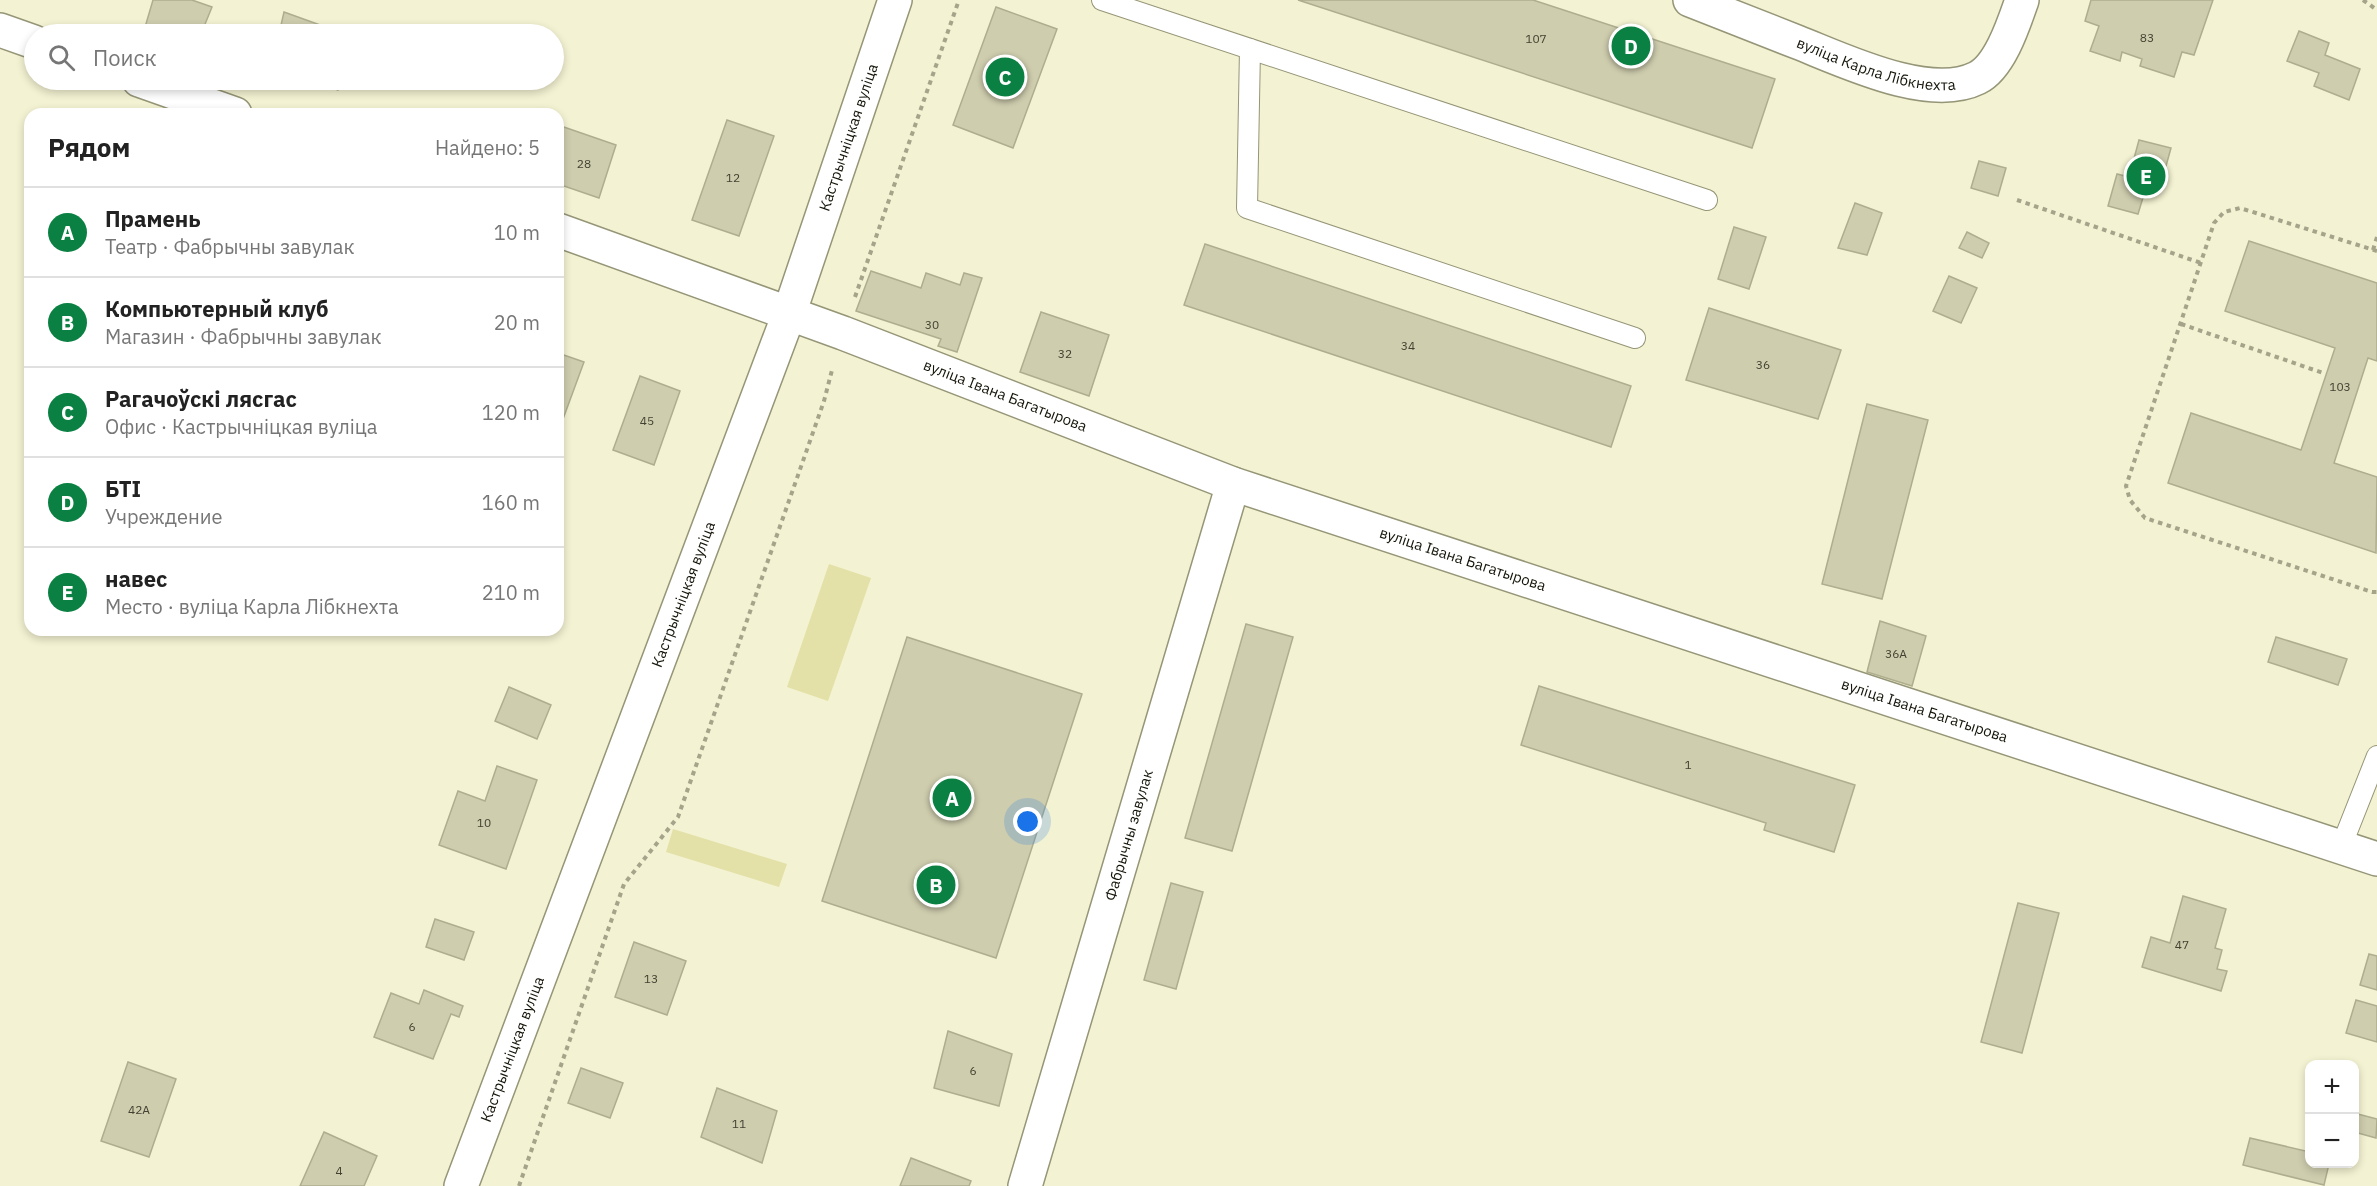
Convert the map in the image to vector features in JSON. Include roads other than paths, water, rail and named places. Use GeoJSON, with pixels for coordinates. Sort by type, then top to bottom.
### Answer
{"type":"FeatureCollection","features":[{"type":"Feature","properties":{"kind":"street","name":"Кастрычніцкая вуліца"},"geometry":{"type":"LineString","coordinates":[[461,1186],[789,314],[895,0]]}},
{"type":"Feature","properties":{"kind":"street","name":"вуліца Карла Лібкнехта"},"geometry":{"type":"LineString","coordinates":[[1690,0],[1883,76],[1922,83],[1959,85],[1979,77],[1996,60],[2022,0]]}},
{"type":"Feature","properties":{"kind":"street"},"geometry":{"type":"LineString","coordinates":[[0,30],[24,38]]}},
{"type":"Feature","properties":{"kind":"street"},"geometry":{"type":"LineString","coordinates":[[167,90],[218,108]]}},
{"type":"Feature","properties":{"kind":"street","name":"вуліца Івана Багатырова"},"geometry":{"type":"LineString","coordinates":[[564,232],[843,333],[1233,484],[2377,859]]}},
{"type":"Feature","properties":{"kind":"street","name":"Фабрычны завулак"},"geometry":{"type":"LineString","coordinates":[[1025,1186],[1233,484]]}},
{"type":"Feature","properties":{"kind":"lane"},"geometry":{"type":"LineString","coordinates":[[1102,0],[1707,200]]}},
{"type":"Feature","properties":{"kind":"lane"},"geometry":{"type":"LineString","coordinates":[[1250,49],[1247,208],[1635,338]]}},
{"type":"Feature","properties":{"kind":"lane"},"geometry":{"type":"LineString","coordinates":[[2341,847],[2377,756]]}},
{"type":"Feature","properties":{"kind":"place","name":"БТІ"},"geometry":{"type":"Point","coordinates":[1631,46]}},
{"type":"Feature","properties":{"kind":"place","name":"Рагачоўскі лясгас"},"geometry":{"type":"Point","coordinates":[1005,77]}},
{"type":"Feature","properties":{"kind":"place","name":"навес"},"geometry":{"type":"Point","coordinates":[2146,176]}},
{"type":"Feature","properties":{"kind":"place","name":"Прамень"},"geometry":{"type":"Point","coordinates":[952,798]}},
{"type":"Feature","properties":{"kind":"place","name":"Компьютерный клуб"},"geometry":{"type":"Point","coordinates":[936,885]}}]}
